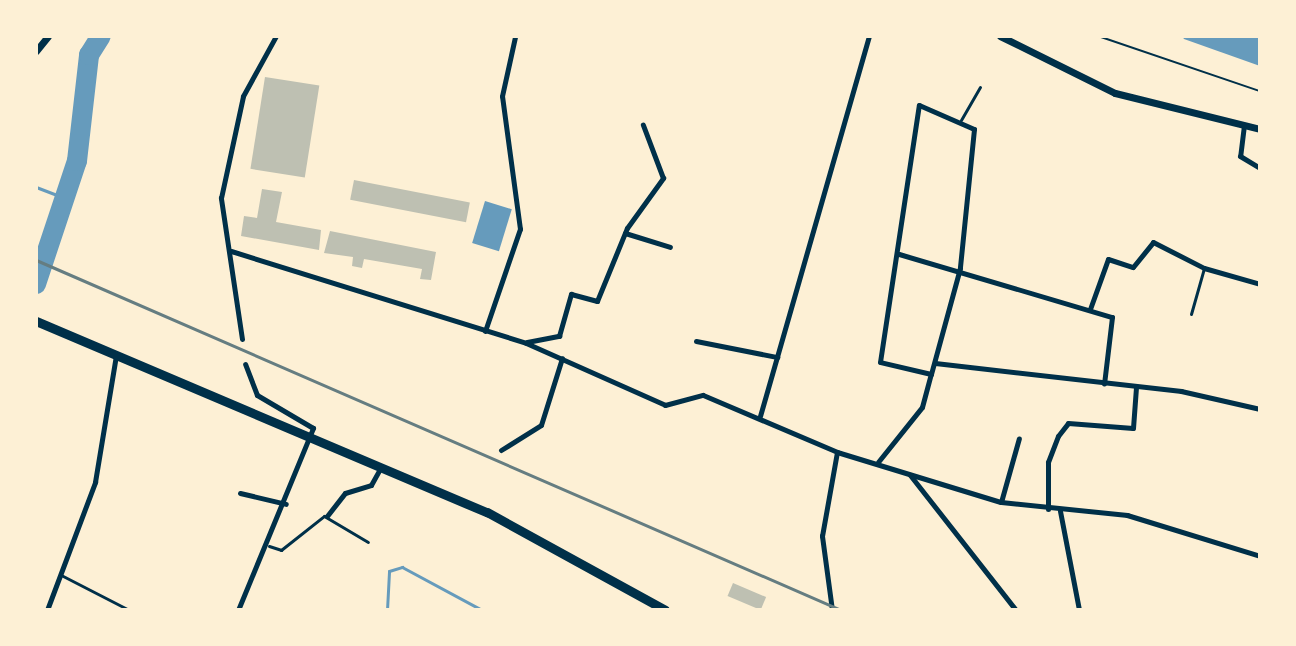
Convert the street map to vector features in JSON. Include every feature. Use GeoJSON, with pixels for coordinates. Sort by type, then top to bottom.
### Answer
{"type":"FeatureCollection","features":[{"type":"Feature","properties":{"kind":"highway"},"geometry":{"type":"LineString","coordinates":[[36,321],[381,466],[591,564],[665,610]]}},
{"type":"Feature","properties":{"kind":"street"},"geometry":{"type":"LineString","coordinates":[[36,51],[48,36]]}},
{"type":"Feature","properties":{"kind":"street"},"geometry":{"type":"LineString","coordinates":[[242,339],[221,198],[243,96],[276,36]]}},
{"type":"Feature","properties":{"kind":"street"},"geometry":{"type":"LineString","coordinates":[[485,331],[520,229],[502,96],[517,36]]}},
{"type":"Feature","properties":{"kind":"street"},"geometry":{"type":"LineString","coordinates":[[760,416],[869,36]]}},
{"type":"Feature","properties":{"kind":"street"},"geometry":{"type":"LineString","coordinates":[[1000,36],[1115,93],[1260,129]]}},
{"type":"Feature","properties":{"kind":"street"},"geometry":{"type":"LineString","coordinates":[[878,462],[922,407],[960,268],[974,129],[961,120],[919,105],[899,254],[880,362],[931,374]]}},
{"type":"Feature","properties":{"kind":"street"},"geometry":{"type":"LineString","coordinates":[[526,343],[559,336],[571,294],[597,301],[625,233],[663,178],[643,125]]}},
{"type":"Feature","properties":{"kind":"street"},"geometry":{"type":"LineString","coordinates":[[1244,125],[1240,156],[1260,168]]}},
{"type":"Feature","properties":{"kind":"street"},"geometry":{"type":"LineString","coordinates":[[625,233],[670,247]]}},
{"type":"Feature","properties":{"kind":"street"},"geometry":{"type":"LineString","coordinates":[[1090,309],[1108,259],[1133,267],[1153,242],[1204,268],[1260,284]]}},
{"type":"Feature","properties":{"kind":"street"},"geometry":{"type":"LineString","coordinates":[[231,251],[526,343],[665,405],[703,395],[760,416],[837,452],[1001,502],[1060,511],[1137,517],[1260,556]]}},
{"type":"Feature","properties":{"kind":"street"},"geometry":{"type":"LineString","coordinates":[[899,254],[960,268],[1112,317],[1104,384]]}},
{"type":"Feature","properties":{"kind":"street"},"geometry":{"type":"LineString","coordinates":[[696,341],[777,357]]}},
{"type":"Feature","properties":{"kind":"street"},"geometry":{"type":"LineString","coordinates":[[47,610],[95,482],[110,353]]}},
{"type":"Feature","properties":{"kind":"street"},"geometry":{"type":"LineString","coordinates":[[501,450],[541,425],[562,358]]}},
{"type":"Feature","properties":{"kind":"street"},"geometry":{"type":"LineString","coordinates":[[935,363],[1136,387],[1260,409]]}},
{"type":"Feature","properties":{"kind":"street"},"geometry":{"type":"LineString","coordinates":[[238,610],[269,546],[312,436],[306,420],[257,395],[245,364]]}},
{"type":"Feature","properties":{"kind":"street"},"geometry":{"type":"LineString","coordinates":[[1048,509],[1048,462],[1058,436],[1068,423],[1133,428],[1136,387]]}},
{"type":"Feature","properties":{"kind":"street"},"geometry":{"type":"LineString","coordinates":[[1001,502],[1019,438]]}},
{"type":"Feature","properties":{"kind":"street"},"geometry":{"type":"LineString","coordinates":[[832,610],[822,536],[837,452]]}},
{"type":"Feature","properties":{"kind":"street"},"geometry":{"type":"LineString","coordinates":[[327,516],[345,493],[371,485],[381,466]]}},
{"type":"Feature","properties":{"kind":"street"},"geometry":{"type":"LineString","coordinates":[[910,474],[1016,610]]}},
{"type":"Feature","properties":{"kind":"street"},"geometry":{"type":"LineString","coordinates":[[240,493],[286,504]]}},
{"type":"Feature","properties":{"kind":"street"},"geometry":{"type":"LineString","coordinates":[[1060,511],[1079,610]]}},
{"type":"Feature","properties":{"kind":"lane"},"geometry":{"type":"LineString","coordinates":[[961,120],[980,87]]}},
{"type":"Feature","properties":{"kind":"lane"},"geometry":{"type":"LineString","coordinates":[[1191,314],[1204,268]]}},
{"type":"Feature","properties":{"kind":"lane"},"geometry":{"type":"LineString","coordinates":[[269,546],[281,550],[309,521],[327,516],[368,542]]}},
{"type":"Feature","properties":{"kind":"lane"},"geometry":{"type":"LineString","coordinates":[[61,575],[129,610]]}},
{"type":"Feature","properties":{"kind":"path"},"geometry":{"type":"LineString","coordinates":[[1098,36],[1260,91]]}},
{"type":"Feature","properties":{"kind":"water"},"geometry":{"type":"Polygon","coordinates":[[[1182,36],[1260,36],[1260,66],[1184,39],[1182,36]]]}},
{"type":"Feature","properties":{"kind":"water"},"geometry":{"type":"Polygon","coordinates":[[[485,201],[512,209],[499,251],[472,243],[485,201]]]}},
{"type":"Feature","properties":{"kind":"building"},"geometry":{"type":"Polygon","coordinates":[[[265,77],[319,86],[305,177],[250,169],[265,77]]]}},
{"type":"Feature","properties":{"kind":"building"},"geometry":{"type":"Polygon","coordinates":[[[354,180],[470,203],[466,222],[350,200],[354,180]]]}},
{"type":"Feature","properties":{"kind":"building"},"geometry":{"type":"Polygon","coordinates":[[[262,189],[282,192],[276,222],[321,230],[319,250],[241,236],[244,216],[257,218],[262,189]]]}},
{"type":"Feature","properties":{"kind":"building"},"geometry":{"type":"Polygon","coordinates":[[[330,231],[436,252],[431,280],[420,279],[422,269],[364,259],[362,268],[352,266],[353,257],[324,253],[330,231]]]}},
{"type":"Feature","properties":{"kind":"building"},"geometry":{"type":"Polygon","coordinates":[[[733,583],[766,597],[761,610],[728,596],[733,583]]]}},
{"type":"Feature","properties":{"kind":"waterway"},"geometry":{"type":"LineString","coordinates":[[36,284],[77,161],[89,55],[101,36]]}},
{"type":"Feature","properties":{"kind":"waterway"},"geometry":{"type":"LineString","coordinates":[[36,187],[64,198]]}},
{"type":"Feature","properties":{"kind":"waterway"},"geometry":{"type":"LineString","coordinates":[[387,610],[389,571],[402,567],[482,610]]}},
{"type":"Feature","properties":{"kind":"railway"},"geometry":{"type":"LineString","coordinates":[[36,260],[841,610]]}}]}
